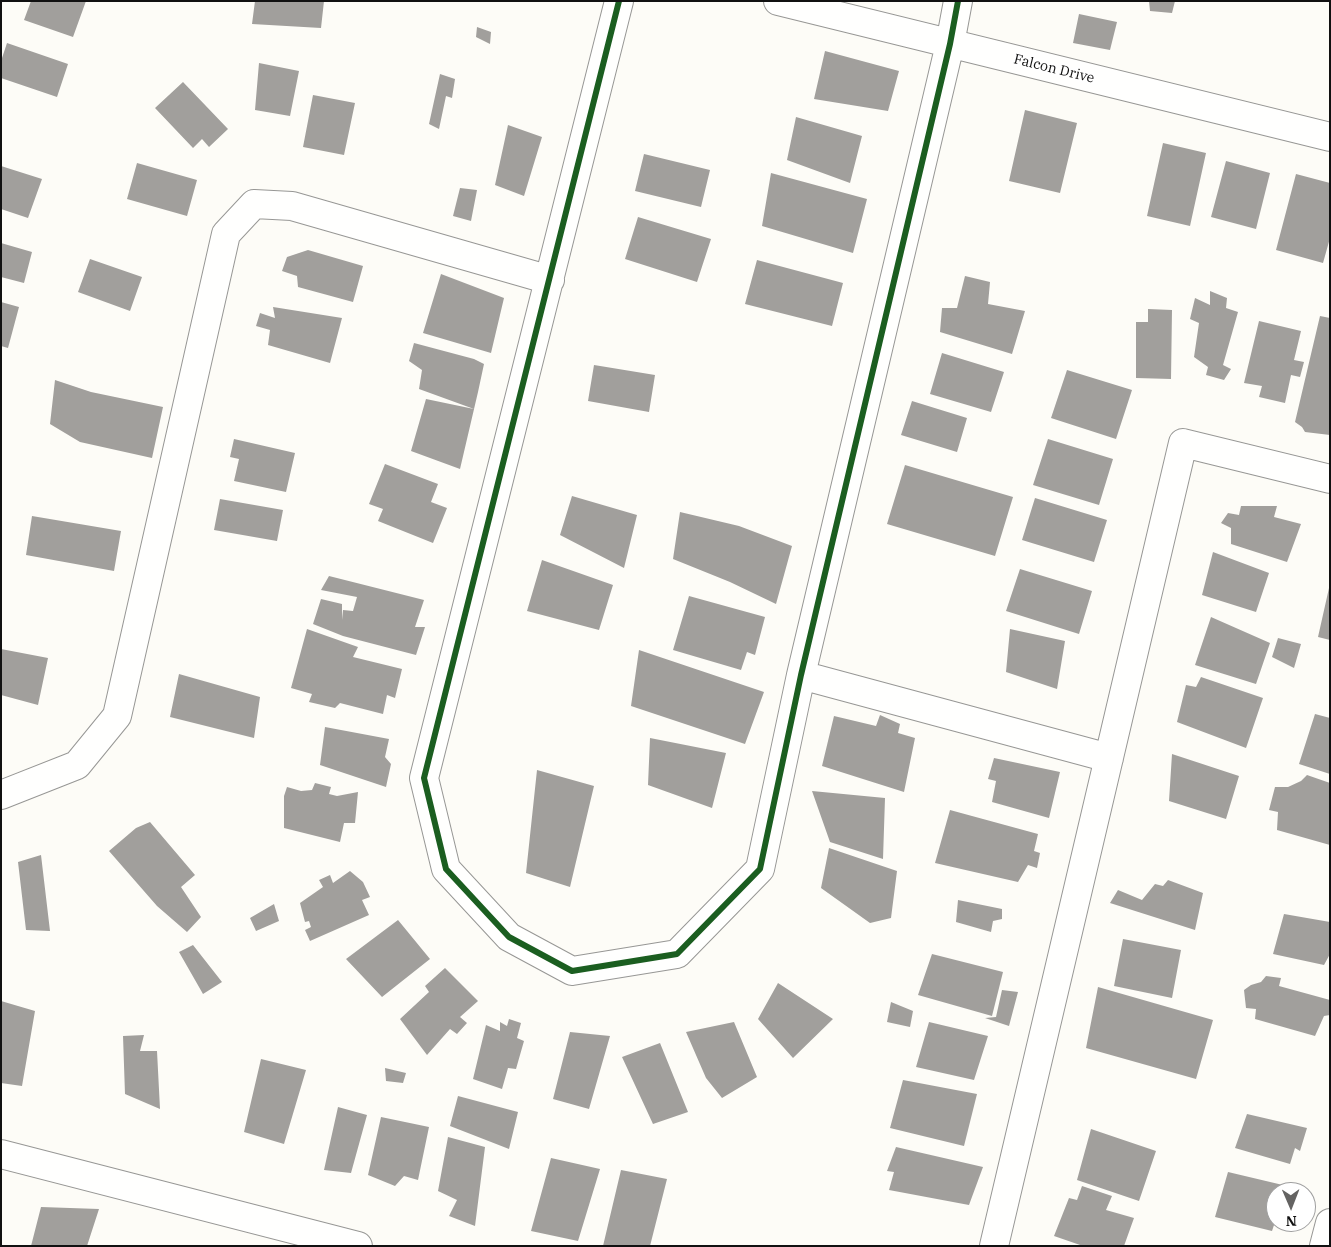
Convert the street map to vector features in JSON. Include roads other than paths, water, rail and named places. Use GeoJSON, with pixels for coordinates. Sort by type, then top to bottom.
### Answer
{"type":"FeatureCollection","features":[{"type":"Feature","properties":{"kind":"street"},"geometry":{"type":"LineString","coordinates":[[620,1],[424,778],[446,869],[509,937],[572,971],[677,954],[760,869],[801,675],[950,44],[958,1]]}},
{"type":"Feature","properties":{"kind":"street","name":"Falcon Drive"},"geometry":{"type":"LineString","coordinates":[[778,1],[1330,138]]}},
{"type":"Feature","properties":{"kind":"street"},"geometry":{"type":"LineString","coordinates":[[1,794],[78,765],[117,716],[226,234],[254,204],[292,206],[550,280]]}},
{"type":"Feature","properties":{"kind":"street"},"geometry":{"type":"LineString","coordinates":[[994,1246],[1183,443],[1330,479]]}},
{"type":"Feature","properties":{"kind":"street"},"geometry":{"type":"LineString","coordinates":[[801,675],[1109,758]]}},
{"type":"Feature","properties":{"kind":"street"},"geometry":{"type":"LineString","coordinates":[[1,1154],[358,1246]]}},
{"type":"Feature","properties":{"kind":"street"},"geometry":{"type":"LineString","coordinates":[[1324,1246],[1330,1223]]}}]}
